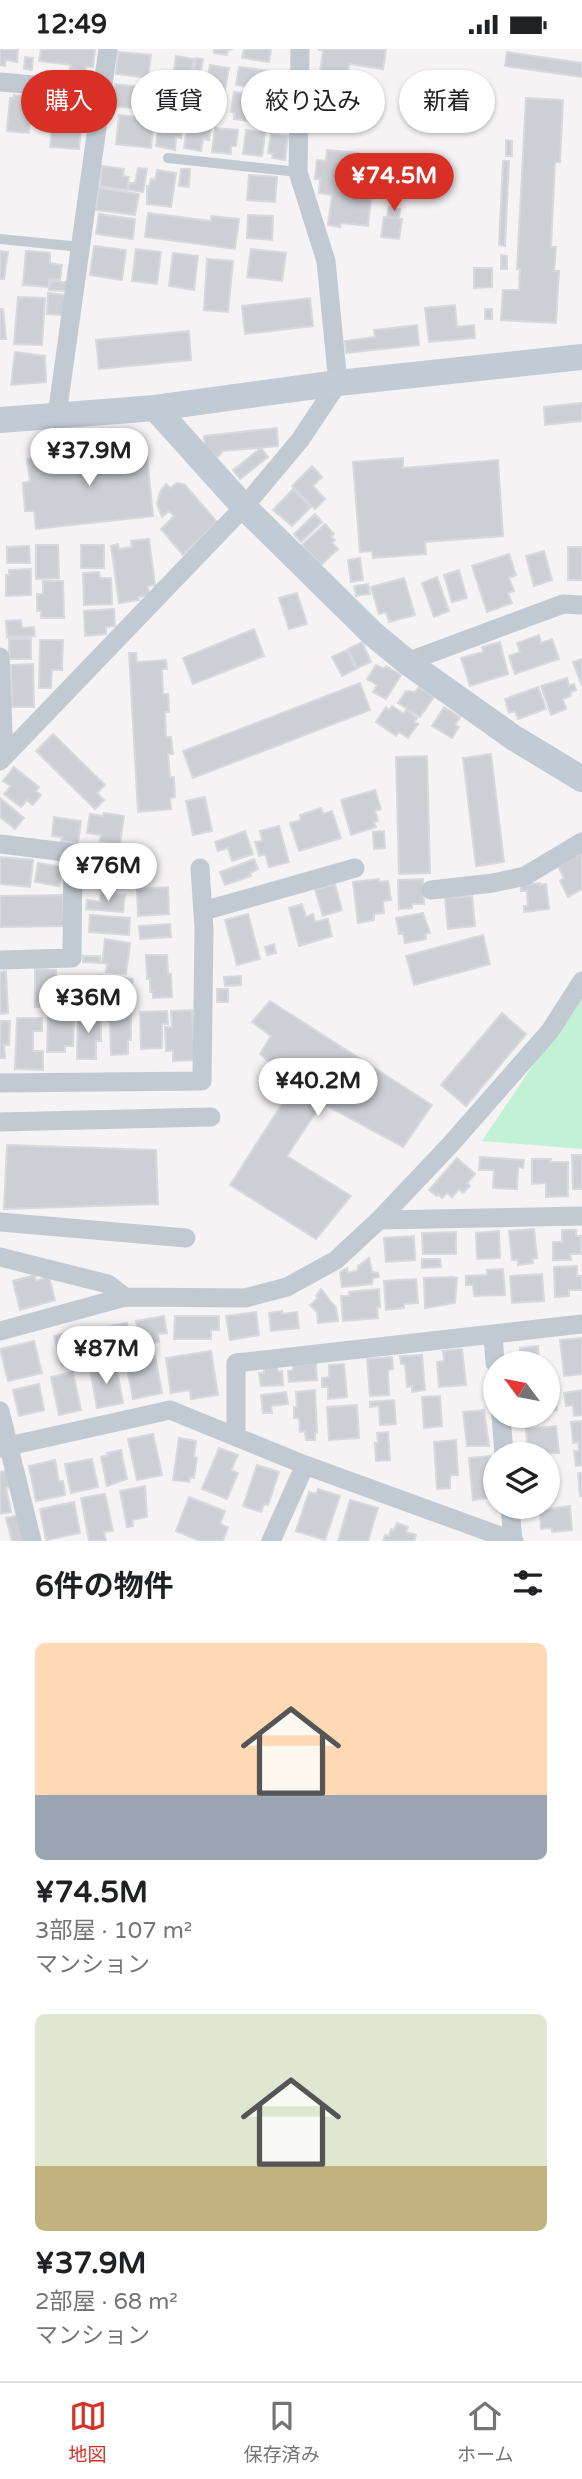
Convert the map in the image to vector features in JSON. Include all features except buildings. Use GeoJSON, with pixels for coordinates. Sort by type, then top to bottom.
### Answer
{"type":"FeatureCollection","features":[{"type":"Feature","properties":{"kind":"street"},"geometry":{"type":"LineString","coordinates":[[106,70],[108,49]]}},
{"type":"Feature","properties":{"kind":"street"},"geometry":{"type":"LineString","coordinates":[[2,759],[244,507],[300,440],[338,383],[326,261],[298,172],[300,49]]}},
{"type":"Feature","properties":{"kind":"street"},"geometry":{"type":"LineString","coordinates":[[0,82],[21,84]]}},
{"type":"Feature","properties":{"kind":"street"},"geometry":{"type":"LineString","coordinates":[[57,415],[97,133]]}},
{"type":"Feature","properties":{"kind":"street"},"geometry":{"type":"LineString","coordinates":[[0,420],[155,408],[338,383],[582,357]]}},
{"type":"Feature","properties":{"kind":"street"},"geometry":{"type":"LineString","coordinates":[[155,408],[244,507],[373,634],[407,662],[514,738],[582,779]]}},
{"type":"Feature","properties":{"kind":"street"},"geometry":{"type":"LineString","coordinates":[[407,662],[563,604],[582,605]]}},
{"type":"Feature","properties":{"kind":"street"},"geometry":{"type":"LineString","coordinates":[[0,657],[2,759]]}},
{"type":"Feature","properties":{"kind":"street"},"geometry":{"type":"LineString","coordinates":[[431,890],[493,883],[525,876],[582,842]]}},
{"type":"Feature","properties":{"kind":"street"},"geometry":{"type":"LineString","coordinates":[[0,844],[73,853],[72,958],[0,960]]}},
{"type":"Feature","properties":{"kind":"street"},"geometry":{"type":"LineString","coordinates":[[0,1083],[202,1081],[203,911],[200,868]]}},
{"type":"Feature","properties":{"kind":"street"},"geometry":{"type":"LineString","coordinates":[[203,911],[355,868]]}},
{"type":"Feature","properties":{"kind":"street"},"geometry":{"type":"LineString","coordinates":[[0,1331],[125,1297],[245,1298],[287,1287],[336,1260],[379,1220],[450,1145],[550,1031],[582,981]]}},
{"type":"Feature","properties":{"kind":"street"},"geometry":{"type":"LineString","coordinates":[[0,1122],[211,1117]]}},
{"type":"Feature","properties":{"kind":"street"},"geometry":{"type":"LineString","coordinates":[[379,1220],[582,1216]]}},
{"type":"Feature","properties":{"kind":"street"},"geometry":{"type":"LineString","coordinates":[[0,1222],[186,1238]]}},
{"type":"Feature","properties":{"kind":"street"},"geometry":{"type":"LineString","coordinates":[[0,1257],[108,1284],[125,1297]]}},
{"type":"Feature","properties":{"kind":"street"},"geometry":{"type":"LineString","coordinates":[[236,1437],[236,1363],[582,1324]]}},
{"type":"Feature","properties":{"kind":"street"},"geometry":{"type":"LineString","coordinates":[[492,1334],[494,1351]]}},
{"type":"Feature","properties":{"kind":"street"},"geometry":{"type":"LineString","coordinates":[[0,1411],[4,1447],[32,1541]]}},
{"type":"Feature","properties":{"kind":"street"},"geometry":{"type":"LineString","coordinates":[[4,1447],[170,1411],[305,1465],[513,1541],[511,1519]]}},
{"type":"Feature","properties":{"kind":"street"},"geometry":{"type":"LineString","coordinates":[[271,1541],[305,1465]]}},
{"type":"Feature","properties":{"kind":"lane"},"geometry":{"type":"LineString","coordinates":[[168,158],[298,172]]}},
{"type":"Feature","properties":{"kind":"lane"},"geometry":{"type":"LineString","coordinates":[[0,239],[81,247]]}},
{"type":"Feature","properties":{"kind":"green space"},"geometry":{"type":"Polygon","coordinates":[[[582,992],[582,1149],[482,1141],[582,992]]]}}]}
